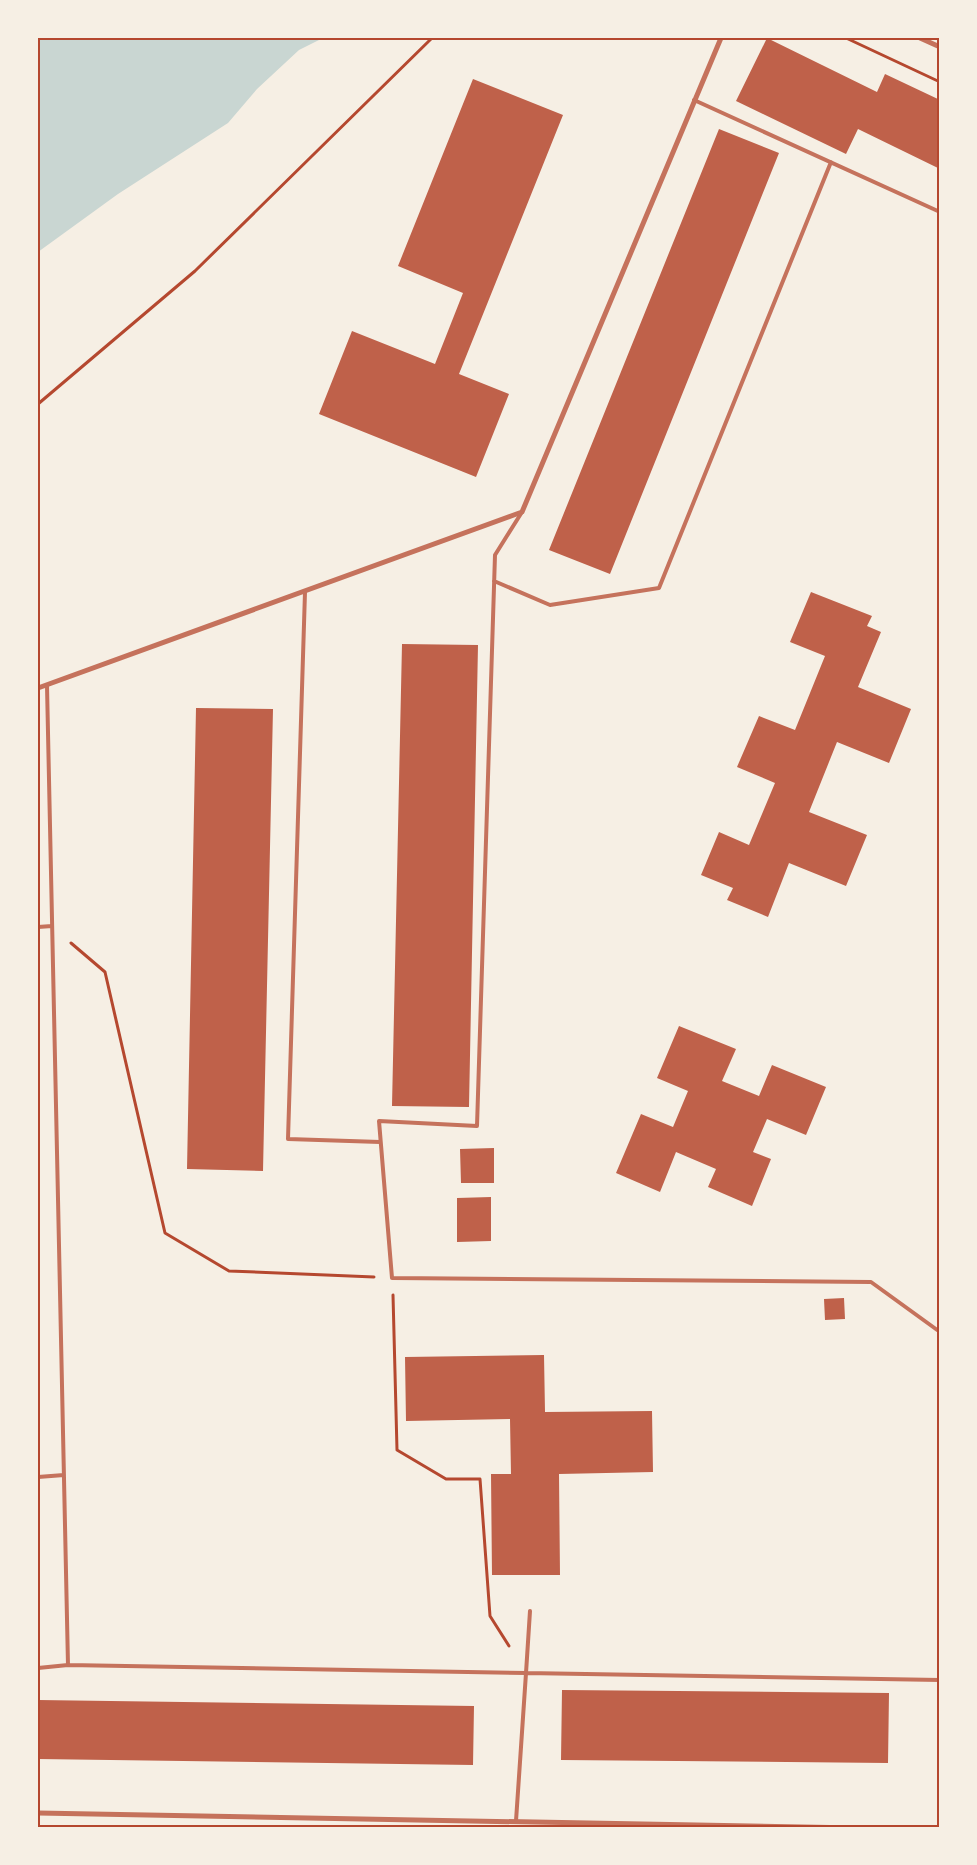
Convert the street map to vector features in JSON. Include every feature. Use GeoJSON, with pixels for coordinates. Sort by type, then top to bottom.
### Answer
{"type":"FeatureCollection","features":[{"type":"Feature","properties":{"kind":"street"},"geometry":{"type":"LineString","coordinates":[[38,688],[522,512],[721,38]]}},
{"type":"Feature","properties":{"kind":"street"},"geometry":{"type":"LineString","coordinates":[[920,38],[940,47]]}},
{"type":"Feature","properties":{"kind":"street"},"geometry":{"type":"LineString","coordinates":[[38,1813],[516,1821],[530,1824],[857,1828]]}},
{"type":"Feature","properties":{"kind":"lane"},"geometry":{"type":"LineString","coordinates":[[694,100],[940,212]]}},
{"type":"Feature","properties":{"kind":"lane"},"geometry":{"type":"LineString","coordinates":[[494,582],[550,605],[659,588],[831,162]]}},
{"type":"Feature","properties":{"kind":"lane"},"geometry":{"type":"LineString","coordinates":[[522,512],[495,555],[477,1126],[379,1121],[392,1278],[871,1282],[940,1332]]}},
{"type":"Feature","properties":{"kind":"lane"},"geometry":{"type":"LineString","coordinates":[[305,592],[288,1139],[380,1142]]}},
{"type":"Feature","properties":{"kind":"lane"},"geometry":{"type":"LineString","coordinates":[[47,686],[68,1665]]}},
{"type":"Feature","properties":{"kind":"lane"},"geometry":{"type":"LineString","coordinates":[[38,926],[52,926]]}},
{"type":"Feature","properties":{"kind":"lane"},"geometry":{"type":"LineString","coordinates":[[38,1477],[64,1475]]}},
{"type":"Feature","properties":{"kind":"lane"},"geometry":{"type":"LineString","coordinates":[[516,1821],[530,1611]]}},
{"type":"Feature","properties":{"kind":"lane"},"geometry":{"type":"LineString","coordinates":[[38,1668],[68,1665],[940,1680]]}},
{"type":"Feature","properties":{"kind":"path"},"geometry":{"type":"LineString","coordinates":[[38,404],[195,271],[432,38]]}},
{"type":"Feature","properties":{"kind":"path"},"geometry":{"type":"LineString","coordinates":[[846,38],[940,82]]}},
{"type":"Feature","properties":{"kind":"path"},"geometry":{"type":"LineString","coordinates":[[52,926],[105,972],[166,1233],[229,1271],[392,1278],[397,1450],[446,1479],[480,1478],[490,1616],[526,1673]]}},
{"type":"Feature","properties":{"kind":"shaded area"},"geometry":{"type":"Polygon","coordinates":[[[38,38],[323,38],[299,50],[257,89],[228,123],[118,194],[38,252],[38,38]]]}},
{"type":"Feature","properties":{"kind":"building"},"geometry":{"type":"Polygon","coordinates":[[[767,38],[877,92],[885,74],[940,100],[940,169],[858,129],[846,154],[736,101],[767,38]]]}},
{"type":"Feature","properties":{"kind":"building"},"geometry":{"type":"Polygon","coordinates":[[[473,79],[563,115],[459,374],[509,394],[476,477],[319,414],[352,331],[435,364],[463,293],[398,266],[473,79]]]}},
{"type":"Feature","properties":{"kind":"building"},"geometry":{"type":"Polygon","coordinates":[[[719,129],[779,153],[610,574],[549,550],[719,129]]]}},
{"type":"Feature","properties":{"kind":"building"},"geometry":{"type":"Polygon","coordinates":[[[811,592],[872,616],[867,626],[881,632],[858,687],[911,709],[889,763],[837,742],[809,812],[867,835],[846,886],[789,863],[768,917],[727,900],[733,888],[701,875],[719,832],[749,845],[775,783],[737,767],[759,716],[795,730],[825,656],[790,642],[811,592]]]}},
{"type":"Feature","properties":{"kind":"building"},"geometry":{"type":"Polygon","coordinates":[[[402,644],[478,645],[469,1107],[392,1106],[402,644]]]}},
{"type":"Feature","properties":{"kind":"building"},"geometry":{"type":"Polygon","coordinates":[[[196,708],[273,709],[263,1171],[187,1169],[196,708]]]}},
{"type":"Feature","properties":{"kind":"building"},"geometry":{"type":"Polygon","coordinates":[[[679,1026],[736,1049],[722,1081],[759,1096],[772,1065],[826,1087],[806,1135],[767,1119],[753,1152],[771,1159],[752,1206],[708,1187],[716,1169],[676,1152],[660,1192],[616,1173],[641,1114],[673,1127],[688,1091],[657,1078],[679,1026]]]}},
{"type":"Feature","properties":{"kind":"building"},"geometry":{"type":"Polygon","coordinates":[[[494,1148],[494,1183],[461,1183],[460,1149],[494,1148]]]}},
{"type":"Feature","properties":{"kind":"building"},"geometry":{"type":"Polygon","coordinates":[[[491,1197],[491,1241],[457,1242],[457,1198],[491,1197]]]}},
{"type":"Feature","properties":{"kind":"building"},"geometry":{"type":"Polygon","coordinates":[[[844,1298],[845,1319],[825,1320],[824,1299],[844,1298]]]}},
{"type":"Feature","properties":{"kind":"building"},"geometry":{"type":"Polygon","coordinates":[[[544,1355],[545,1412],[652,1411],[653,1472],[559,1474],[560,1575],[492,1575],[491,1474],[511,1474],[510,1419],[406,1421],[405,1357],[544,1355]]]}},
{"type":"Feature","properties":{"kind":"building"},"geometry":{"type":"Polygon","coordinates":[[[562,1690],[889,1693],[888,1763],[561,1760],[562,1690]]]}},
{"type":"Feature","properties":{"kind":"building"},"geometry":{"type":"Polygon","coordinates":[[[38,1700],[474,1706],[473,1765],[38,1759],[38,1700]]]}}]}
